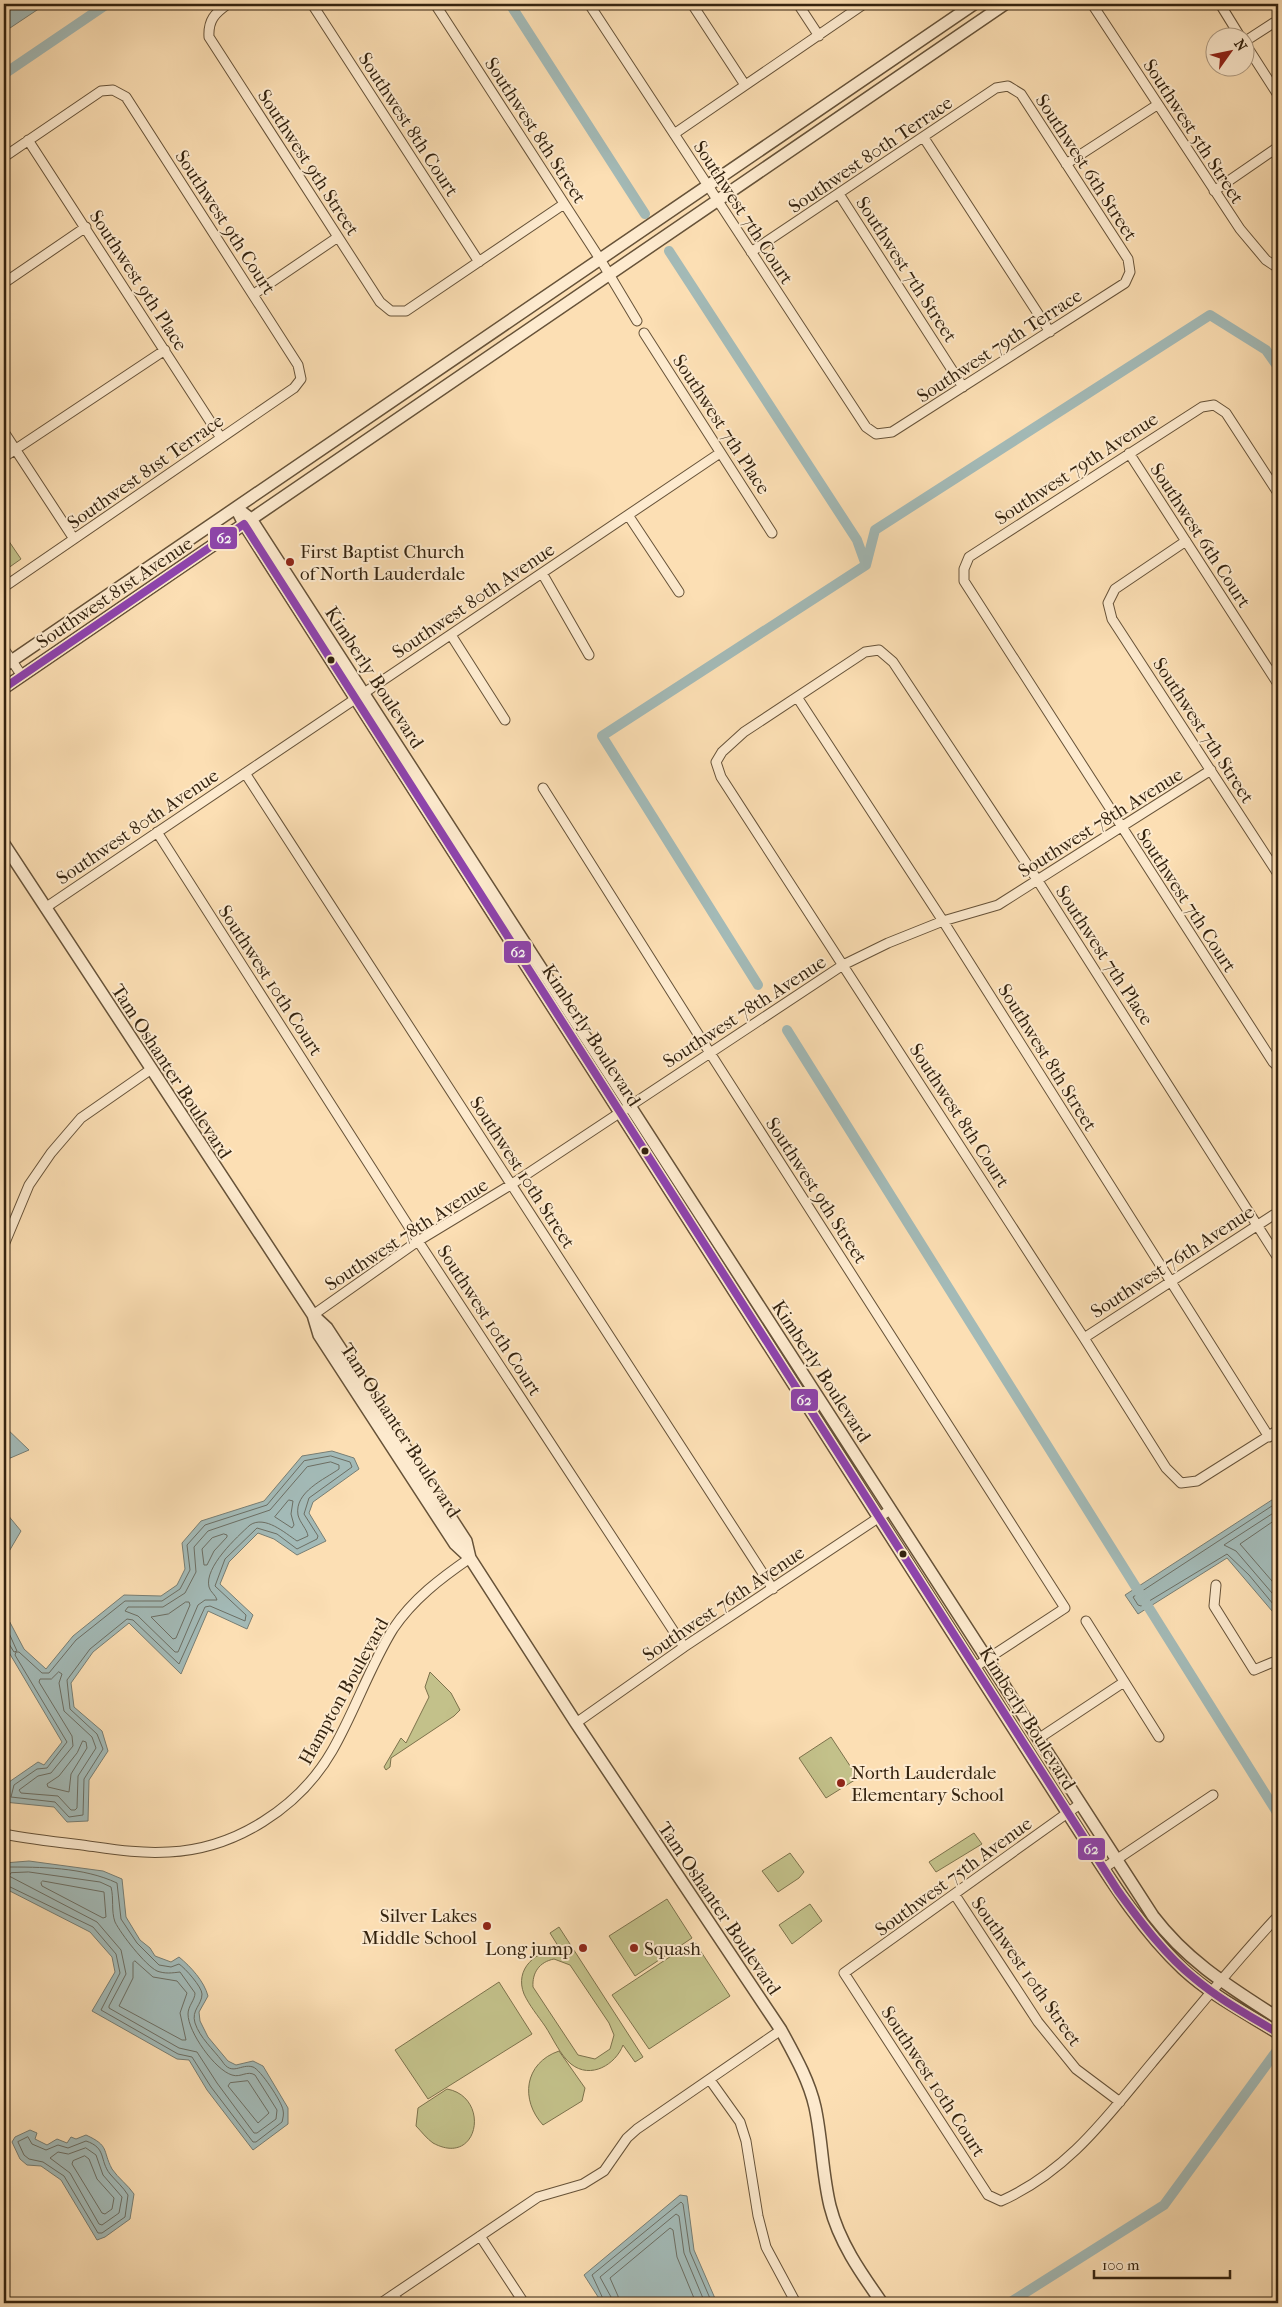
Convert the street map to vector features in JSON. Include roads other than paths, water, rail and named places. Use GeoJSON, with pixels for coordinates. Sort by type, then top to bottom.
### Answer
{"type":"FeatureCollection","features":[{"type":"Feature","properties":{"kind":"street","name":"Southwest 9th Street"},"geometry":{"type":"LineString","coordinates":[[228,4],[216,12],[208,25],[209,37],[380,302],[391,311],[406,311],[479,262]]}},
{"type":"Feature","properties":{"kind":"street","name":"Southwest 8th Court"},"geometry":{"type":"LineString","coordinates":[[312,4],[479,262]]}},
{"type":"Feature","properties":{"kind":"street","name":"Southwest 8th Street"},"geometry":{"type":"LineString","coordinates":[[435,4],[600,259],[608,275]]}},
{"type":"Feature","properties":{"kind":"street","name":"Southwest 7th Court"},"geometry":{"type":"LineString","coordinates":[[589,4],[866,427],[876,434]]}},
{"type":"Feature","properties":{"kind":"street"},"geometry":{"type":"LineString","coordinates":[[692,4],[745,85]]}},
{"type":"Feature","properties":{"kind":"street"},"geometry":{"type":"LineString","coordinates":[[798,4],[818,36]]}},
{"type":"Feature","properties":{"kind":"street"},"geometry":{"type":"LineString","coordinates":[[674,134],[864,4]]}},
{"type":"Feature","properties":{"kind":"street","name":"Southwest 81st Avenue"},"geometry":{"type":"LineString","coordinates":[[8,664],[974,4]]}},
{"type":"Feature","properties":{"kind":"street","name":"Southwest 81st Avenue"},"geometry":{"type":"LineString","coordinates":[[4,688],[1004,4]]}},
{"type":"Feature","properties":{"kind":"street","name":"Southwest 5th Street"},"geometry":{"type":"LineString","coordinates":[[1092,4],[1157,106],[1240,230],[1266,260],[1278,268]]}},
{"type":"Feature","properties":{"kind":"street"},"geometry":{"type":"LineString","coordinates":[[1220,4],[1235,28]]}},
{"type":"Feature","properties":{"kind":"street"},"geometry":{"type":"LineString","coordinates":[[1254,36],[1278,20]]}},
{"type":"Feature","properties":{"kind":"street"},"geometry":{"type":"LineString","coordinates":[[1254,58],[1278,95]]}},
{"type":"Feature","properties":{"kind":"street","name":"Southwest 80th Terrace"},"geometry":{"type":"LineString","coordinates":[[751,252],[996,88],[1008,86]]}},
{"type":"Feature","properties":{"kind":"street","name":"Southwest 6th Street"},"geometry":{"type":"LineString","coordinates":[[1008,86],[1021,94],[1128,259],[1130,272]]}},
{"type":"Feature","properties":{"kind":"street","name":"Southwest 9th Court"},"geometry":{"type":"LineString","coordinates":[[28,140],[101,91],[113,90],[126,97],[254,294],[298,365],[301,379]]}},
{"type":"Feature","properties":{"kind":"street"},"geometry":{"type":"LineString","coordinates":[[1066,164],[1157,106]]}},
{"type":"Feature","properties":{"kind":"street"},"geometry":{"type":"LineString","coordinates":[[924,138],[1050,332]]}},
{"type":"Feature","properties":{"kind":"street"},"geometry":{"type":"LineString","coordinates":[[4,157],[28,140]]}},
{"type":"Feature","properties":{"kind":"street","name":"Southwest 9th Place"},"geometry":{"type":"LineString","coordinates":[[28,140],[221,438]]}},
{"type":"Feature","properties":{"kind":"street"},"geometry":{"type":"LineString","coordinates":[[1214,191],[1278,146]]}},
{"type":"Feature","properties":{"kind":"street","name":"Southwest 7th Street"},"geometry":{"type":"LineString","coordinates":[[839,194],[963,387]]}},
{"type":"Feature","properties":{"kind":"street"},"geometry":{"type":"LineString","coordinates":[[479,262],[564,204]]}},
{"type":"Feature","properties":{"kind":"street"},"geometry":{"type":"LineString","coordinates":[[4,283],[86,227]]}},
{"type":"Feature","properties":{"kind":"street"},"geometry":{"type":"LineString","coordinates":[[254,294],[338,237]]}},
{"type":"Feature","properties":{"kind":"street","name":"Southwest 79th Terrace"},"geometry":{"type":"LineString","coordinates":[[876,434],[892,432],[1050,332],[1125,283],[1130,272]]}},
{"type":"Feature","properties":{"kind":"street"},"geometry":{"type":"LineString","coordinates":[[608,275],[637,321]]}},
{"type":"Feature","properties":{"kind":"street","name":"Southwest 7th Place"},"geometry":{"type":"LineString","coordinates":[[644,333],[772,533]]}},
{"type":"Feature","properties":{"kind":"street"},"geometry":{"type":"LineString","coordinates":[[4,458],[165,350]]}},
{"type":"Feature","properties":{"kind":"street","name":"Southwest 81st Terrace"},"geometry":{"type":"LineString","coordinates":[[4,587],[294,388],[301,379]]}},
{"type":"Feature","properties":{"kind":"street","name":"Southwest 79th Avenue"},"geometry":{"type":"LineString","coordinates":[[964,569],[969,557],[1202,407],[1214,405],[1226,413],[1278,493]]}},
{"type":"Feature","properties":{"kind":"street"},"geometry":{"type":"LineString","coordinates":[[4,432],[74,539]]}},
{"type":"Feature","properties":{"kind":"street","name":"Southwest 80th Avenue"},"geometry":{"type":"LineString","coordinates":[[45,908],[720,453]]}},
{"type":"Feature","properties":{"kind":"street","name":"Southwest 6th Court"},"geometry":{"type":"LineString","coordinates":[[1129,453],[1278,684]]}},
{"type":"Feature","properties":{"kind":"street","name":"Kimberly Boulevard"},"geometry":{"type":"LineString","coordinates":[[236,508],[248,521],[626,1108],[707,1224],[1116,1860],[1169,1937],[1195,1962],[1220,1982],[1278,2018]]}},
{"type":"Feature","properties":{"kind":"street"},"geometry":{"type":"LineString","coordinates":[[628,516],[679,592]]}},
{"type":"Feature","properties":{"kind":"street","name":"Southwest 7th Street"},"geometry":{"type":"LineString","coordinates":[[1186,541],[1115,589],[1108,603],[1112,619],[1278,874]]}},
{"type":"Feature","properties":{"kind":"street","name":"Southwest 7th Court"},"geometry":{"type":"LineString","coordinates":[[964,569],[964,581],[1278,1068]]}},
{"type":"Feature","properties":{"kind":"street"},"geometry":{"type":"LineString","coordinates":[[542,573],[589,655]]}},
{"type":"Feature","properties":{"kind":"street"},"geometry":{"type":"LineString","coordinates":[[451,635],[505,720]]}},
{"type":"Feature","properties":{"kind":"street"},"geometry":{"type":"LineString","coordinates":[[4,649],[8,664],[22,676]]}},
{"type":"Feature","properties":{"kind":"street","name":"Southwest 7th Place"},"geometry":{"type":"LineString","coordinates":[[797,697],[865,652],[879,650],[893,662],[1038,881],[1278,1258]]}},
{"type":"Feature","properties":{"kind":"street","name":"Southwest 8th Court"},"geometry":{"type":"LineString","coordinates":[[797,697],[744,732],[722,752],[716,762],[721,777],[1166,1468],[1181,1483],[1197,1482],[1269,1436]]}},
{"type":"Feature","properties":{"kind":"street","name":"Southwest 8th Street"},"geometry":{"type":"LineString","coordinates":[[797,697],[943,921],[1269,1436]]}},
{"type":"Feature","properties":{"kind":"street","name":"Southwest 78th Avenue"},"geometry":{"type":"LineString","coordinates":[[313,1315],[418,1242],[512,1184],[843,965],[888,943],[943,921],[998,905],[1211,770]]}},
{"type":"Feature","properties":{"kind":"street","name":"Southwest 10th Street"},"geometry":{"type":"LineString","coordinates":[[245,773],[773,1589]]}},
{"type":"Feature","properties":{"kind":"street","name":"Southwest 9th Street"},"geometry":{"type":"LineString","coordinates":[[543,788],[710,1053],[1066,1608],[987,1660]]}},
{"type":"Feature","properties":{"kind":"street","name":"Southwest 10th Court"},"geometry":{"type":"LineString","coordinates":[[157,832],[418,1242],[684,1647]]}},
{"type":"Feature","properties":{"kind":"street","name":"Tam Oshanter Boulevard"},"geometry":{"type":"LineString","coordinates":[[4,844],[150,1070],[313,1315],[327,1328],[466,1541],[470,1558],[576,1723],[781,2030],[794,2055],[814,2106],[830,2206],[841,2236],[855,2263],[882,2303]]}},
{"type":"Feature","properties":{"kind":"street"},"geometry":{"type":"LineString","coordinates":[[4,1246],[29,1185],[51,1153],[81,1118],[150,1070]]}},
{"type":"Feature","properties":{"kind":"street","name":"Kimberly Boulevard"},"geometry":{"type":"LineString","coordinates":[[626,1108],[696,1230],[1104,1868],[1155,1940],[1184,1970],[1212,1991],[1278,2033]]}},
{"type":"Feature","properties":{"kind":"street","name":"Southwest 76th Avenue"},"geometry":{"type":"LineString","coordinates":[[1084,1338],[1278,1212]]}},
{"type":"Feature","properties":{"kind":"street"},"geometry":{"type":"LineString","coordinates":[[696,1230],[707,1224]]}},
{"type":"Feature","properties":{"kind":"street"},"geometry":{"type":"LineString","coordinates":[[1269,1436],[1278,1430]]}},
{"type":"Feature","properties":{"kind":"street","name":"Southwest 76th Avenue"},"geometry":{"type":"LineString","coordinates":[[576,1723],[684,1647],[890,1510]]}},
{"type":"Feature","properties":{"kind":"street","name":"Hampton Boulevard"},"geometry":{"type":"LineString","coordinates":[[4,1834],[124,1851],[171,1852],[207,1846],[236,1836],[256,1825],[295,1798],[317,1774],[337,1742],[385,1644],[406,1614],[431,1587],[470,1558]]}},
{"type":"Feature","properties":{"kind":"street"},"geometry":{"type":"LineString","coordinates":[[916,1574],[929,1580],[954,1616],[963,1623]]}},
{"type":"Feature","properties":{"kind":"street"},"geometry":{"type":"LineString","coordinates":[[1216,1585],[1214,1606],[1254,1670],[1278,1660]]}},
{"type":"Feature","properties":{"kind":"street"},"geometry":{"type":"LineString","coordinates":[[1086,1621],[1159,1737]]}},
{"type":"Feature","properties":{"kind":"street"},"geometry":{"type":"LineString","coordinates":[[975,1668],[987,1660]]}},
{"type":"Feature","properties":{"kind":"street"},"geometry":{"type":"LineString","coordinates":[[1038,1739],[1124,1682]]}},
{"type":"Feature","properties":{"kind":"street"},"geometry":{"type":"LineString","coordinates":[[1104,1868],[1213,1795]]}},
{"type":"Feature","properties":{"kind":"street","name":"Southwest 75th Avenue"},"geometry":{"type":"LineString","coordinates":[[844,1973],[1080,1804]]}},
{"type":"Feature","properties":{"kind":"street","name":"Southwest 10th Street"},"geometry":{"type":"LineString","coordinates":[[955,1895],[1038,2022],[1076,2070],[1120,2102]]}},
{"type":"Feature","properties":{"kind":"street"},"geometry":{"type":"LineString","coordinates":[[1120,2102],[1212,1991],[1278,1916]]}},
{"type":"Feature","properties":{"kind":"street","name":"Southwest 10th Court"},"geometry":{"type":"LineString","coordinates":[[844,1973],[988,2195],[1001,2201],[1026,2190],[1073,2153],[1108,2118],[1120,2102]]}},
{"type":"Feature","properties":{"kind":"street"},"geometry":{"type":"LineString","coordinates":[[381,2303],[538,2197],[583,2184],[604,2171],[627,2138],[637,2129],[781,2030]]}},
{"type":"Feature","properties":{"kind":"street"},"geometry":{"type":"LineString","coordinates":[[710,2080],[740,2122],[746,2141],[758,2216],[766,2247],[796,2303]]}},
{"type":"Feature","properties":{"kind":"street"},"geometry":{"type":"LineString","coordinates":[[480,2236],[524,2303]]}},
{"type":"Feature","properties":{"kind":"street"},"geometry":{"type":"LineString","coordinates":[[394,2294],[400,2303]]}},
{"type":"Feature","properties":{"kind":"water"},"geometry":{"type":"Polygon","coordinates":[[[4,4],[46,4],[4,32],[4,4]]]}},
{"type":"Feature","properties":{"kind":"water"},"geometry":{"type":"Polygon","coordinates":[[[4,1426],[29,1450],[8,1459],[4,1470],[4,1426]]]}},
{"type":"Feature","properties":{"kind":"water"},"geometry":{"type":"Polygon","coordinates":[[[332,1451],[354,1458],[359,1469],[313,1502],[309,1513],[326,1541],[297,1555],[274,1539],[258,1533],[229,1562],[220,1584],[253,1615],[247,1629],[208,1611],[181,1674],[129,1623],[93,1652],[71,1683],[74,1707],[102,1731],[108,1751],[89,1780],[88,1821],[67,1822],[54,1807],[4,1802],[9,1782],[38,1762],[44,1765],[62,1742],[4,1644],[4,1611],[24,1649],[46,1669],[73,1636],[124,1595],[161,1596],[177,1585],[185,1569],[182,1543],[201,1521],[264,1501],[302,1456],[332,1451]]]}},
{"type":"Feature","properties":{"kind":"water"},"geometry":{"type":"Polygon","coordinates":[[[4,1484],[7,1514],[21,1531],[4,1560],[4,1484]]]}},
{"type":"Feature","properties":{"kind":"water"},"geometry":{"type":"Polygon","coordinates":[[[1278,1496],[1278,1618],[1227,1558],[1138,1614],[1125,1595],[1278,1496]]]}},
{"type":"Feature","properties":{"kind":"water"},"geometry":{"type":"Polygon","coordinates":[[[29,1861],[103,1871],[122,1879],[126,1917],[140,1940],[150,1948],[155,1956],[171,1962],[179,1957],[197,1975],[208,1996],[199,2012],[200,2021],[208,2037],[228,2061],[236,2065],[253,2061],[263,2066],[288,2108],[288,2124],[253,2150],[207,2090],[189,2060],[177,2059],[92,2011],[115,1972],[112,1957],[90,1932],[4,1888],[4,1863],[29,1861]]]}},
{"type":"Feature","properties":{"kind":"water"},"geometry":{"type":"Polygon","coordinates":[[[30,2130],[37,2133],[35,2139],[47,2145],[57,2139],[67,2143],[71,2137],[76,2139],[86,2135],[99,2142],[112,2169],[134,2194],[130,2219],[105,2237],[97,2240],[61,2180],[41,2166],[27,2165],[20,2159],[12,2142],[15,2137],[30,2130]]]}},
{"type":"Feature","properties":{"kind":"water"},"geometry":{"type":"Polygon","coordinates":[[[680,2195],[687,2196],[694,2250],[717,2303],[602,2303],[584,2275],[680,2195]]]}},
{"type":"Feature","properties":{"kind":"waterway"},"geometry":{"type":"LineString","coordinates":[[4,74],[107,4]]}},
{"type":"Feature","properties":{"kind":"waterway"},"geometry":{"type":"LineString","coordinates":[[510,4],[645,214]]}},
{"type":"Feature","properties":{"kind":"waterway"},"geometry":{"type":"LineString","coordinates":[[669,251],[857,540],[866,565]]}},
{"type":"Feature","properties":{"kind":"waterway"},"geometry":{"type":"LineString","coordinates":[[758,985],[602,736],[866,565],[875,530],[1210,315],[1266,350],[1278,367]]}},
{"type":"Feature","properties":{"kind":"waterway"},"geometry":{"type":"LineString","coordinates":[[787,1030],[1278,1814]]}},
{"type":"Feature","properties":{"kind":"waterway"},"geometry":{"type":"LineString","coordinates":[[1009,2303],[1164,2205],[1278,2049]]}},
{"type":"Feature","properties":{"kind":"place","name":"First Baptist Church of North Lauderdale"},"geometry":{"type":"Point","coordinates":[290,562]}},
{"type":"Feature","properties":{"kind":"place","name":"North Lauderdale Elementary School"},"geometry":{"type":"Point","coordinates":[841,1783]}},
{"type":"Feature","properties":{"kind":"place","name":"Silver Lakes Middle School"},"geometry":{"type":"Point","coordinates":[487,1926]}},
{"type":"Feature","properties":{"kind":"place","name":"Long jump"},"geometry":{"type":"Point","coordinates":[583,1948]}},
{"type":"Feature","properties":{"kind":"place","name":"Squash"},"geometry":{"type":"Point","coordinates":[634,1948]}}]}
